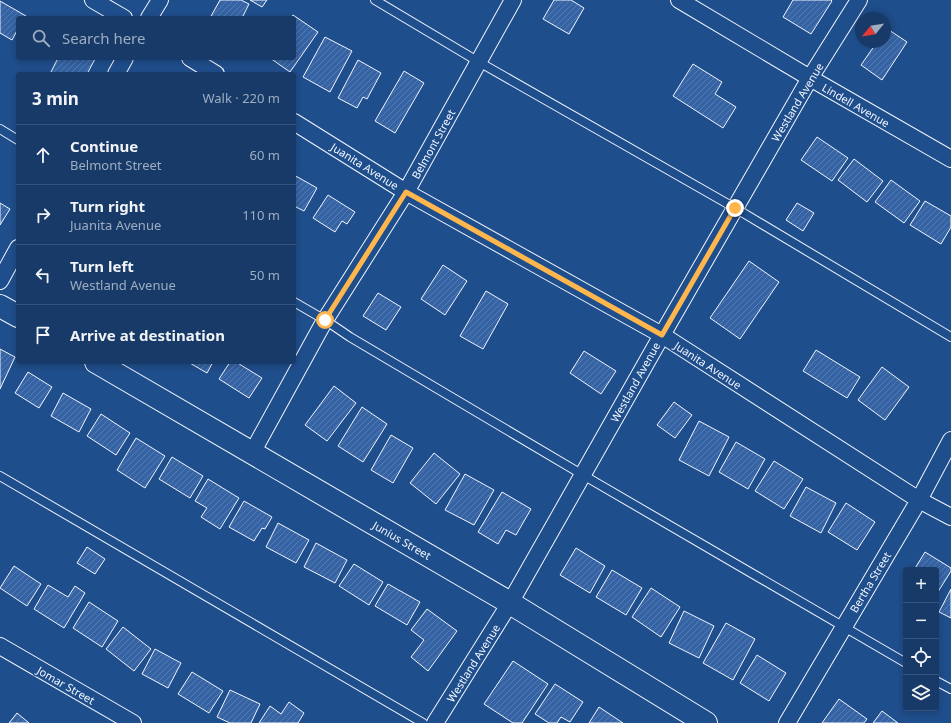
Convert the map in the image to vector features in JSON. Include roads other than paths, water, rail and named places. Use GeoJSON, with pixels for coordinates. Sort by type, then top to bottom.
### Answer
{"type":"FeatureCollection","features":[{"type":"Feature","properties":{"kind":"street"},"geometry":{"type":"LineString","coordinates":[[93,0],[121,16]]}},
{"type":"Feature","properties":{"kind":"street"},"geometry":{"type":"LineString","coordinates":[[150,16],[160,0]]}},
{"type":"Feature","properties":{"kind":"street","name":"Belmont Street"},"geometry":{"type":"LineString","coordinates":[[252,453],[325,320],[406,192],[513,0]]}},
{"type":"Feature","properties":{"kind":"street","name":"Lindell Avenue"},"geometry":{"type":"LineString","coordinates":[[679,0],[810,78],[951,159]]}},
{"type":"Feature","properties":{"kind":"street","name":"Westland Avenue"},"geometry":{"type":"LineString","coordinates":[[435,723],[510,603],[810,78],[859,0]]}},
{"type":"Feature","properties":{"kind":"street"},"geometry":{"type":"LineString","coordinates":[[117,72],[124,60]]}},
{"type":"Feature","properties":{"kind":"street"},"geometry":{"type":"LineString","coordinates":[[193,60],[213,72]]}},
{"type":"Feature","properties":{"kind":"street","name":"Juanita Avenue"},"geometry":{"type":"LineString","coordinates":[[296,123],[406,192],[662,335],[919,500],[951,517]]}},
{"type":"Feature","properties":{"kind":"street"},"geometry":{"type":"LineString","coordinates":[[0,281],[16,252]]}},
{"type":"Feature","properties":{"kind":"street"},"geometry":{"type":"LineString","coordinates":[[0,306],[16,315]]}},
{"type":"Feature","properties":{"kind":"street","name":"Junius Street"},"geometry":{"type":"LineString","coordinates":[[99,364],[510,603],[706,723]]}},
{"type":"Feature","properties":{"kind":"street","name":"Bertha Street"},"geometry":{"type":"LineString","coordinates":[[786,723],[919,500],[951,440]]}},
{"type":"Feature","properties":{"kind":"street","name":"Jomar Street"},"geometry":{"type":"LineString","coordinates":[[0,646],[133,723]]}},
{"type":"Feature","properties":{"kind":"lane"},"geometry":{"type":"LineString","coordinates":[[376,0],[478,62],[735,208],[951,337]]}},
{"type":"Feature","properties":{"kind":"lane"},"geometry":{"type":"LineString","coordinates":[[0,129],[16,139]]}},
{"type":"Feature","properties":{"kind":"lane"},"geometry":{"type":"LineString","coordinates":[[296,303],[582,475],[903,661]]}},
{"type":"Feature","properties":{"kind":"lane"},"geometry":{"type":"LineString","coordinates":[[0,476],[423,723]]}},
{"type":"Feature","properties":{"kind":"lane"},"geometry":{"type":"LineString","coordinates":[[939,683],[951,689]]}}]}
